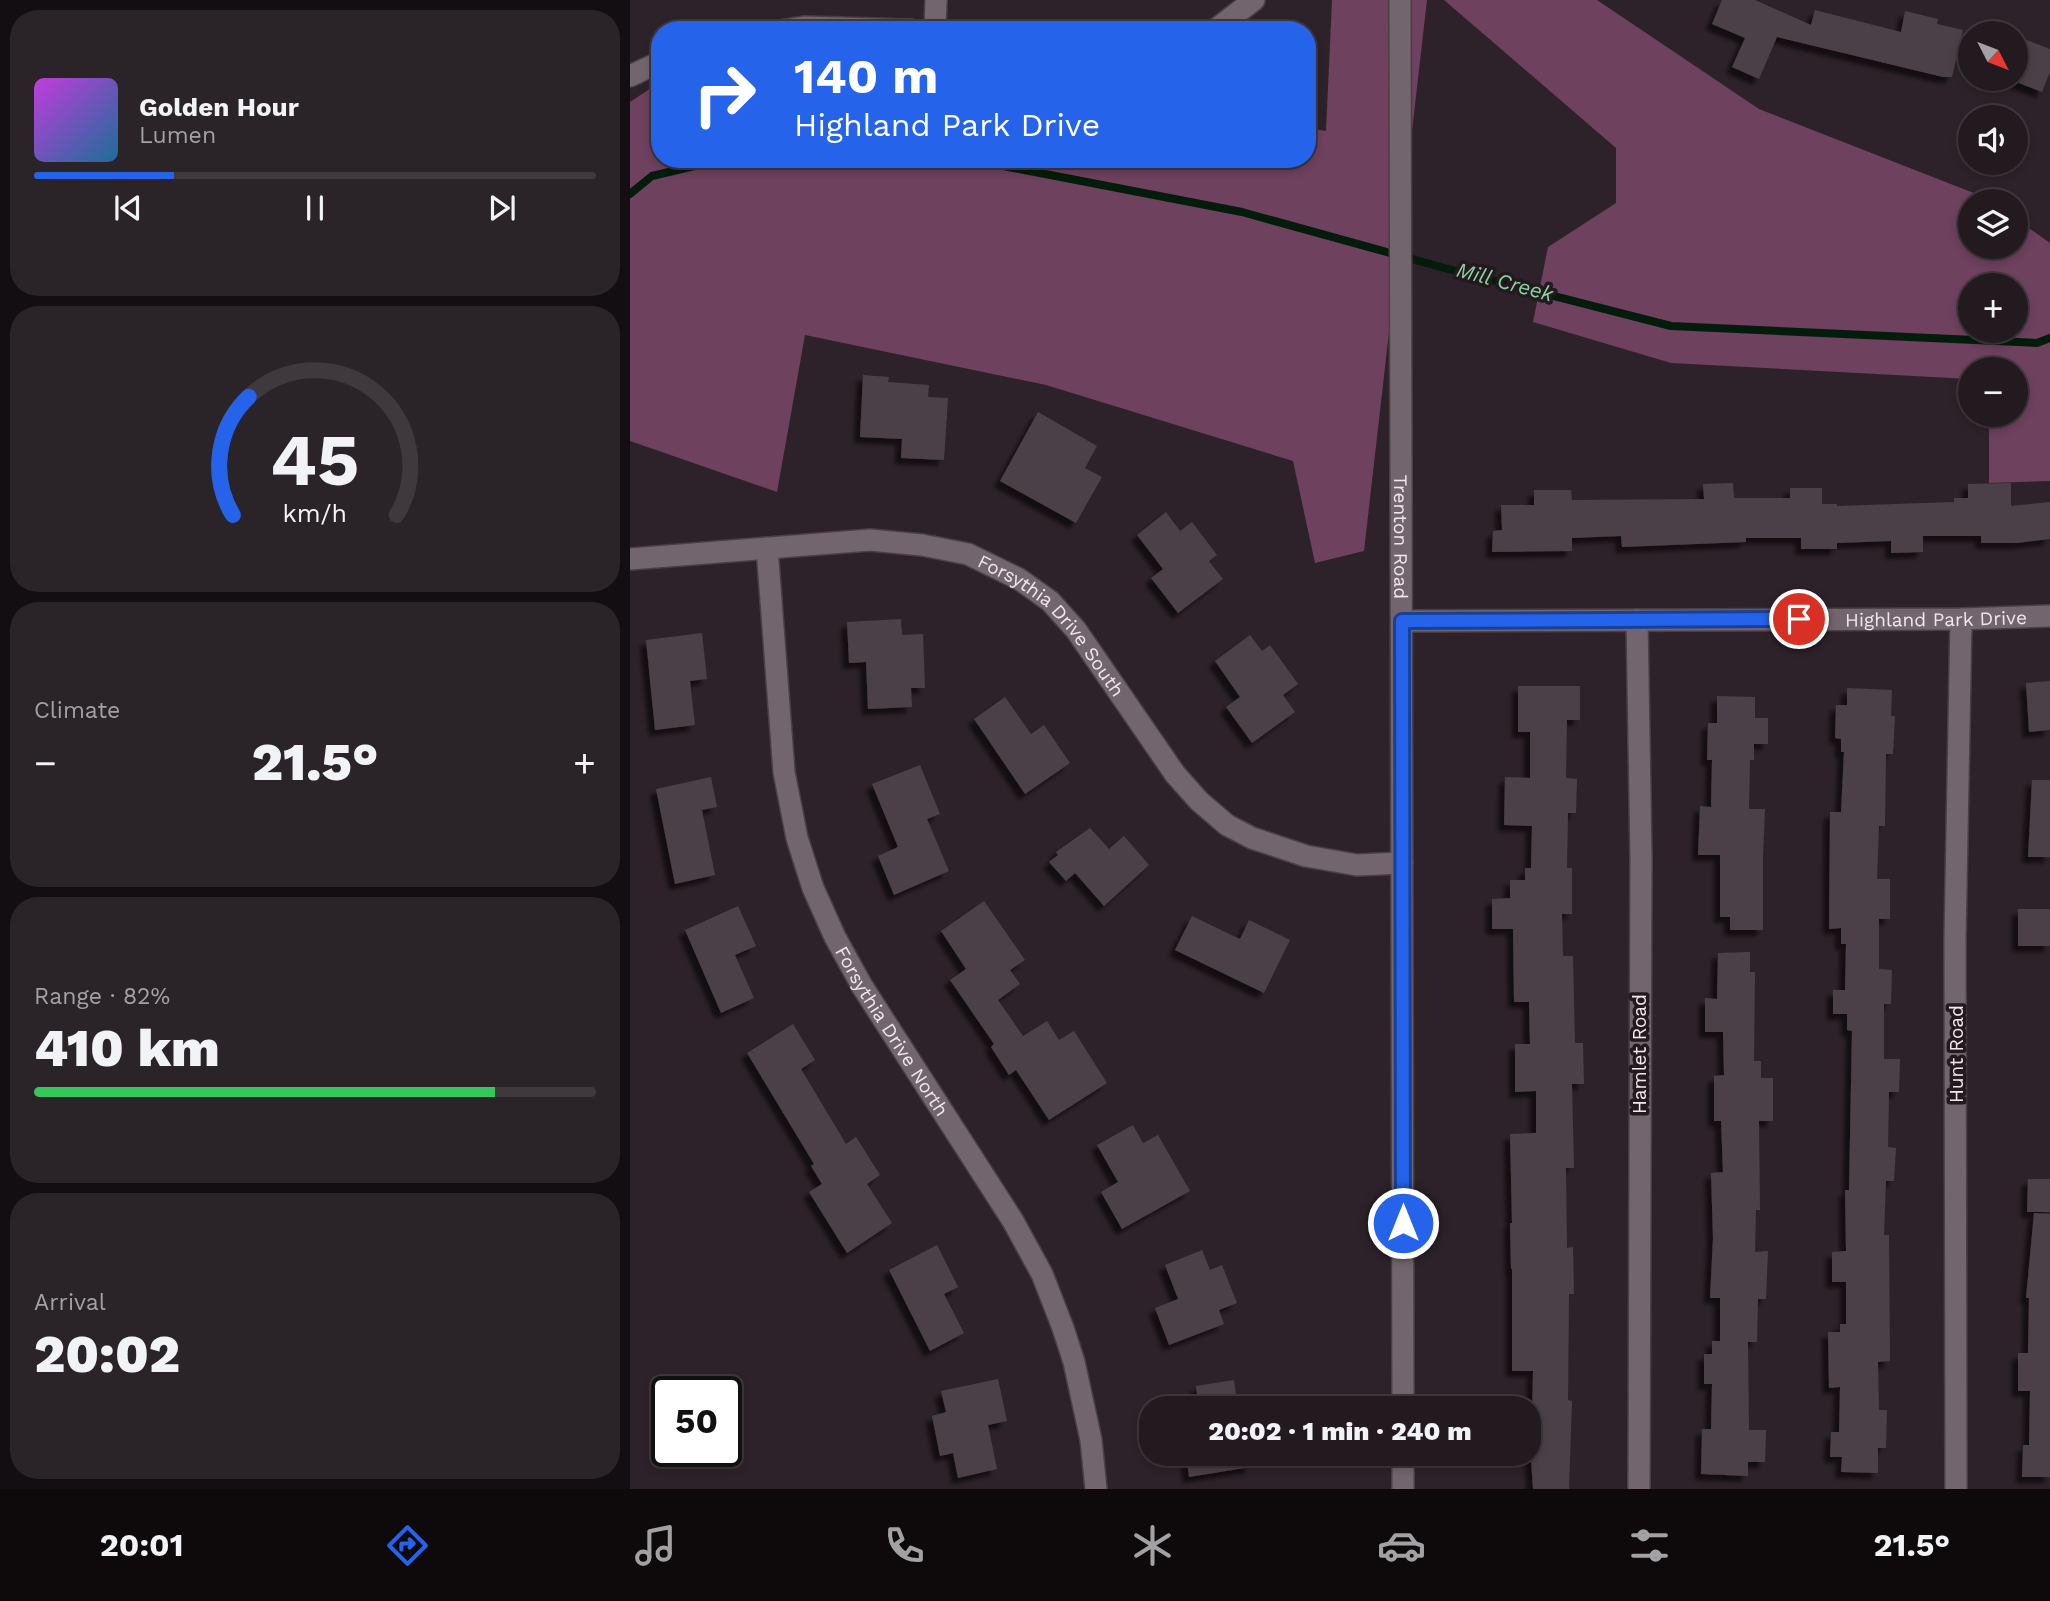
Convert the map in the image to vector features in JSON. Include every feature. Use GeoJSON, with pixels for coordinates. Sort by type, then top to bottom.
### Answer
{"type":"FeatureCollection","features":[{"type":"Feature","properties":{"kind":"street"},"geometry":{"type":"LineString","coordinates":[[935,21],[936,0]]}},
{"type":"Feature","properties":{"kind":"street"},"geometry":{"type":"LineString","coordinates":[[1227,21],[1254,0]]}},
{"type":"Feature","properties":{"kind":"street","name":"Trenton Road"},"geometry":{"type":"LineString","coordinates":[[1401,0],[1403,1396]]}},
{"type":"Feature","properties":{"kind":"street"},"geometry":{"type":"LineString","coordinates":[[630,76],[651,66]]}},
{"type":"Feature","properties":{"kind":"street","name":"Forsythia Drive South"},"geometry":{"type":"LineString","coordinates":[[630,559],[870,540],[922,545],[968,554],[1018,579],[1050,601],[1076,630],[1175,774],[1199,801],[1227,825],[1252,838],[1306,856],[1357,866],[1402,863]]}},
{"type":"Feature","properties":{"kind":"street","name":"Forsythia Drive North"},"geometry":{"type":"LineString","coordinates":[[767,548],[784,772],[797,838],[813,888],[835,937],[862,986],[1013,1221],[1042,1274],[1074,1363],[1091,1440],[1096,1489]]}},
{"type":"Feature","properties":{"kind":"street","name":"Highland Park Drive"},"geometry":{"type":"LineString","coordinates":[[1402,621],[1961,619],[2050,615]]}},
{"type":"Feature","properties":{"kind":"street","name":"Hunt Road"},"geometry":{"type":"LineString","coordinates":[[1956,1489],[1955,939],[1961,619]]}},
{"type":"Feature","properties":{"kind":"street","name":"Hamlet Road"},"geometry":{"type":"LineString","coordinates":[[1637,620],[1641,857],[1639,1489]]}},
{"type":"Feature","properties":{"kind":"street"},"geometry":{"type":"LineString","coordinates":[[1403,1466],[1403,1489]]}},
{"type":"Feature","properties":{"kind":"shaded area"},"geometry":{"type":"Polygon","coordinates":[[[1332,0],[1427,0],[1364,551],[1315,563],[1293,461],[1046,385],[805,335],[777,492],[630,441],[630,102],[651,88],[651,168],[1316,168],[1316,129],[1326,131],[1332,0]]]}},
{"type":"Feature","properties":{"kind":"shaded area"},"geometry":{"type":"Polygon","coordinates":[[[1444,0],[1597,0],[1759,109],[1964,189],[1958,189],[1958,259],[2028,259],[2028,227],[2050,243],[2050,481],[1989,483],[1989,427],[2028,427],[2028,357],[1958,357],[1958,378],[1671,363],[1533,322],[1548,247],[1616,203],[1616,148],[1444,0]]]}},
{"type":"Feature","properties":{"kind":"building"},"geometry":{"type":"Polygon","coordinates":[[[1722,0],[1755,0],[1811,25],[1815,10],[1901,32],[1905,11],[1938,19],[1937,24],[1958,29],[1958,51],[1952,77],[1943,77],[1777,37],[1759,79],[1732,67],[1745,38],[1712,24],[1722,0]]]}},
{"type":"Feature","properties":{"kind":"building"},"geometry":{"type":"Polygon","coordinates":[[[2028,41],[2050,49],[2050,72],[2042,92],[2028,87],[2028,41]]]}},
{"type":"Feature","properties":{"kind":"building"},"geometry":{"type":"Polygon","coordinates":[[[863,375],[889,377],[888,382],[929,385],[928,397],[948,398],[944,460],[901,458],[902,439],[860,437],[863,375]]]}},
{"type":"Feature","properties":{"kind":"building"},"geometry":{"type":"Polygon","coordinates":[[[1038,412],[1097,446],[1085,468],[1102,477],[1076,523],[1000,481],[1038,412]]]}},
{"type":"Feature","properties":{"kind":"building"},"geometry":{"type":"Polygon","coordinates":[[[1733,483],[1734,498],[1790,498],[1790,488],[1822,488],[1822,504],[1837,506],[1954,502],[1954,498],[1968,498],[1968,484],[2011,483],[2011,506],[2050,502],[2050,539],[1981,543],[1981,536],[1923,536],[1923,552],[1891,553],[1891,541],[1837,543],[1837,549],[1801,549],[1801,538],[1746,538],[1746,542],[1622,547],[1621,536],[1572,538],[1572,551],[1492,552],[1493,531],[1502,530],[1501,505],[1534,505],[1534,490],[1571,490],[1572,500],[1704,499],[1703,484],[1733,483]]]}},
{"type":"Feature","properties":{"kind":"building"},"geometry":{"type":"Polygon","coordinates":[[[1166,512],[1180,531],[1192,522],[1217,555],[1209,561],[1223,579],[1178,613],[1151,578],[1163,569],[1137,535],[1166,512]]]}},
{"type":"Feature","properties":{"kind":"building"},"geometry":{"type":"Polygon","coordinates":[[[901,619],[902,635],[923,634],[925,688],[911,688],[912,707],[868,709],[866,662],[849,663],[847,622],[901,619]]]}},
{"type":"Feature","properties":{"kind":"building"},"geometry":{"type":"Polygon","coordinates":[[[702,633],[707,679],[690,681],[695,725],[655,730],[646,640],[702,633]]]}},
{"type":"Feature","properties":{"kind":"building"},"geometry":{"type":"Polygon","coordinates":[[[1250,635],[1262,651],[1270,645],[1298,684],[1283,695],[1295,712],[1252,743],[1226,707],[1240,697],[1215,661],[1250,635]]]}},
{"type":"Feature","properties":{"kind":"building"},"geometry":{"type":"Polygon","coordinates":[[[2050,681],[2050,730],[2029,732],[2026,683],[2050,681]]]}},
{"type":"Feature","properties":{"kind":"building"},"geometry":{"type":"Polygon","coordinates":[[[1518,686],[1580,686],[1580,720],[1567,720],[1566,778],[1577,779],[1576,813],[1568,813],[1567,868],[1572,868],[1572,914],[1562,914],[1563,956],[1573,956],[1575,1043],[1583,1043],[1584,1084],[1572,1084],[1574,1168],[1566,1168],[1567,1248],[1573,1247],[1574,1294],[1569,1294],[1568,1400],[1572,1401],[1569,1489],[1533,1489],[1531,1466],[1541,1466],[1541,1396],[1532,1396],[1533,1371],[1512,1371],[1510,1134],[1536,1133],[1536,1091],[1515,1092],[1515,1044],[1530,1044],[1529,1002],[1514,1002],[1513,929],[1492,929],[1492,899],[1510,898],[1510,880],[1525,880],[1525,868],[1531,868],[1532,826],[1504,825],[1505,777],[1530,778],[1530,732],[1518,732],[1518,686]]]}},
{"type":"Feature","properties":{"kind":"building"},"geometry":{"type":"Polygon","coordinates":[[[1847,688],[1892,690],[1891,716],[1895,716],[1893,754],[1886,754],[1885,826],[1879,826],[1877,879],[1890,879],[1890,919],[1879,919],[1879,969],[1892,970],[1891,1004],[1884,1004],[1884,1059],[1900,1059],[1899,1092],[1889,1092],[1888,1147],[1896,1148],[1894,1181],[1886,1181],[1884,1235],[1889,1235],[1890,1361],[1878,1362],[1879,1410],[1887,1410],[1886,1448],[1878,1448],[1878,1473],[1841,1472],[1842,1457],[1830,1457],[1831,1432],[1839,1432],[1840,1387],[1829,1388],[1828,1332],[1840,1332],[1840,1324],[1846,1324],[1846,1282],[1832,1282],[1832,1252],[1846,1251],[1845,1190],[1849,1190],[1852,1031],[1847,1030],[1847,1014],[1833,1014],[1833,990],[1845,990],[1846,944],[1841,944],[1841,928],[1829,929],[1830,812],[1841,812],[1844,752],[1841,752],[1841,739],[1835,738],[1836,705],[1847,705],[1847,688]]]}},
{"type":"Feature","properties":{"kind":"building"},"geometry":{"type":"Polygon","coordinates":[[[1717,696],[1755,697],[1755,718],[1768,718],[1768,744],[1754,744],[1754,760],[1750,760],[1749,809],[1765,809],[1763,930],[1730,930],[1730,917],[1720,917],[1720,855],[1698,855],[1700,806],[1711,807],[1712,760],[1707,760],[1708,723],[1717,723],[1717,696]]]}},
{"type":"Feature","properties":{"kind":"building"},"geometry":{"type":"Polygon","coordinates":[[[1005,697],[1031,734],[1044,725],[1070,763],[1025,794],[974,719],[1005,697]]]}},
{"type":"Feature","properties":{"kind":"building"},"geometry":{"type":"Polygon","coordinates":[[[920,765],[940,814],[927,819],[949,871],[894,895],[878,856],[898,847],[872,784],[920,765]]]}},
{"type":"Feature","properties":{"kind":"building"},"geometry":{"type":"Polygon","coordinates":[[[711,777],[717,807],[702,810],[715,875],[675,884],[656,789],[711,777]]]}},
{"type":"Feature","properties":{"kind":"building"},"geometry":{"type":"Polygon","coordinates":[[[2032,780],[2050,780],[2050,857],[2028,857],[2032,780]]]}},
{"type":"Feature","properties":{"kind":"building"},"geometry":{"type":"Polygon","coordinates":[[[1090,828],[1109,849],[1124,836],[1149,865],[1104,906],[1075,873],[1066,881],[1049,862],[1058,855],[1056,852],[1090,828]]]}},
{"type":"Feature","properties":{"kind":"building"},"geometry":{"type":"Polygon","coordinates":[[[984,901],[1025,960],[1010,970],[1020,984],[998,1000],[1023,1036],[1047,1021],[1059,1040],[1074,1031],[1107,1083],[1049,1120],[1016,1070],[1009,1075],[991,1047],[994,1044],[950,980],[966,969],[941,931],[984,901]]]}},
{"type":"Feature","properties":{"kind":"building"},"geometry":{"type":"Polygon","coordinates":[[[738,906],[756,946],[735,955],[754,998],[721,1013],[685,930],[738,906]]]}},
{"type":"Feature","properties":{"kind":"building"},"geometry":{"type":"Polygon","coordinates":[[[2018,909],[2050,909],[2050,946],[2018,946],[2018,909]]]}},
{"type":"Feature","properties":{"kind":"building"},"geometry":{"type":"Polygon","coordinates":[[[1192,916],[1240,939],[1249,920],[1290,940],[1264,993],[1175,950],[1192,916]]]}},
{"type":"Feature","properties":{"kind":"building"},"geometry":{"type":"Polygon","coordinates":[[[1750,952],[1750,972],[1755,972],[1754,1061],[1761,1061],[1761,1078],[1773,1078],[1773,1121],[1759,1121],[1760,1210],[1756,1210],[1755,1252],[1768,1251],[1766,1299],[1758,1299],[1757,1342],[1748,1342],[1749,1430],[1766,1430],[1765,1462],[1748,1462],[1748,1476],[1701,1474],[1702,1429],[1711,1429],[1712,1384],[1704,1384],[1704,1354],[1712,1354],[1712,1341],[1720,1341],[1720,1298],[1710,1298],[1713,1238],[1711,1173],[1723,1172],[1721,1121],[1714,1121],[1714,1076],[1724,1075],[1723,1032],[1705,1032],[1705,998],[1717,999],[1718,953],[1750,952]]]}},
{"type":"Feature","properties":{"kind":"building"},"geometry":{"type":"Polygon","coordinates":[[[793,1024],[815,1060],[801,1069],[846,1144],[856,1137],[880,1175],[867,1184],[892,1223],[847,1253],[809,1192],[822,1184],[811,1166],[814,1164],[747,1053],[793,1024]]]}},
{"type":"Feature","properties":{"kind":"building"},"geometry":{"type":"Polygon","coordinates":[[[1133,1125],[1143,1143],[1158,1135],[1190,1191],[1122,1229],[1101,1192],[1118,1182],[1097,1145],[1133,1125]]]}},
{"type":"Feature","properties":{"kind":"building"},"geometry":{"type":"Polygon","coordinates":[[[2028,1179],[2050,1179],[2050,1212],[2027,1212],[2028,1179]]]}},
{"type":"Feature","properties":{"kind":"building"},"geometry":{"type":"Polygon","coordinates":[[[2034,1213],[2050,1214],[2050,1477],[2022,1477],[2023,1445],[2029,1445],[2030,1391],[2018,1391],[2018,1353],[2028,1353],[2029,1298],[2026,1298],[2034,1213]]]}},
{"type":"Feature","properties":{"kind":"building"},"geometry":{"type":"Polygon","coordinates":[[[937,1245],[958,1287],[944,1294],[964,1333],[930,1351],[889,1270],[937,1245]]]}},
{"type":"Feature","properties":{"kind":"building"},"geometry":{"type":"Polygon","coordinates":[[[1202,1250],[1210,1270],[1222,1265],[1237,1303],[1219,1310],[1224,1324],[1169,1345],[1155,1308],[1178,1299],[1165,1265],[1202,1250]]]}},
{"type":"Feature","properties":{"kind":"building"},"geometry":{"type":"Polygon","coordinates":[[[998,1379],[1007,1421],[988,1425],[997,1469],[958,1478],[953,1453],[940,1456],[932,1416],[946,1412],[941,1391],[998,1379]]]}},
{"type":"Feature","properties":{"kind":"building"},"geometry":{"type":"Polygon","coordinates":[[[1234,1380],[1236,1396],[1197,1396],[1196,1386],[1234,1380]]]}},
{"type":"Feature","properties":{"kind":"building"},"geometry":{"type":"Polygon","coordinates":[[[1188,1466],[1251,1466],[1251,1467],[1189,1477],[1188,1466]]]}},
{"type":"Feature","properties":{"kind":"waterway","name":"Mill Creek"},"geometry":{"type":"LineString","coordinates":[[630,194],[652,176],[686,168]]}},
{"type":"Feature","properties":{"kind":"waterway","name":"Mill Creek"},"geometry":{"type":"LineString","coordinates":[[1014,168],[1242,212],[1448,269],[1671,326],[2037,343],[2050,338]]}},
{"type":"Feature","properties":{"kind":"route"},"geometry":{"type":"LineString","coordinates":[[1403,1223],[1402,621],[1799,619]]}}]}
